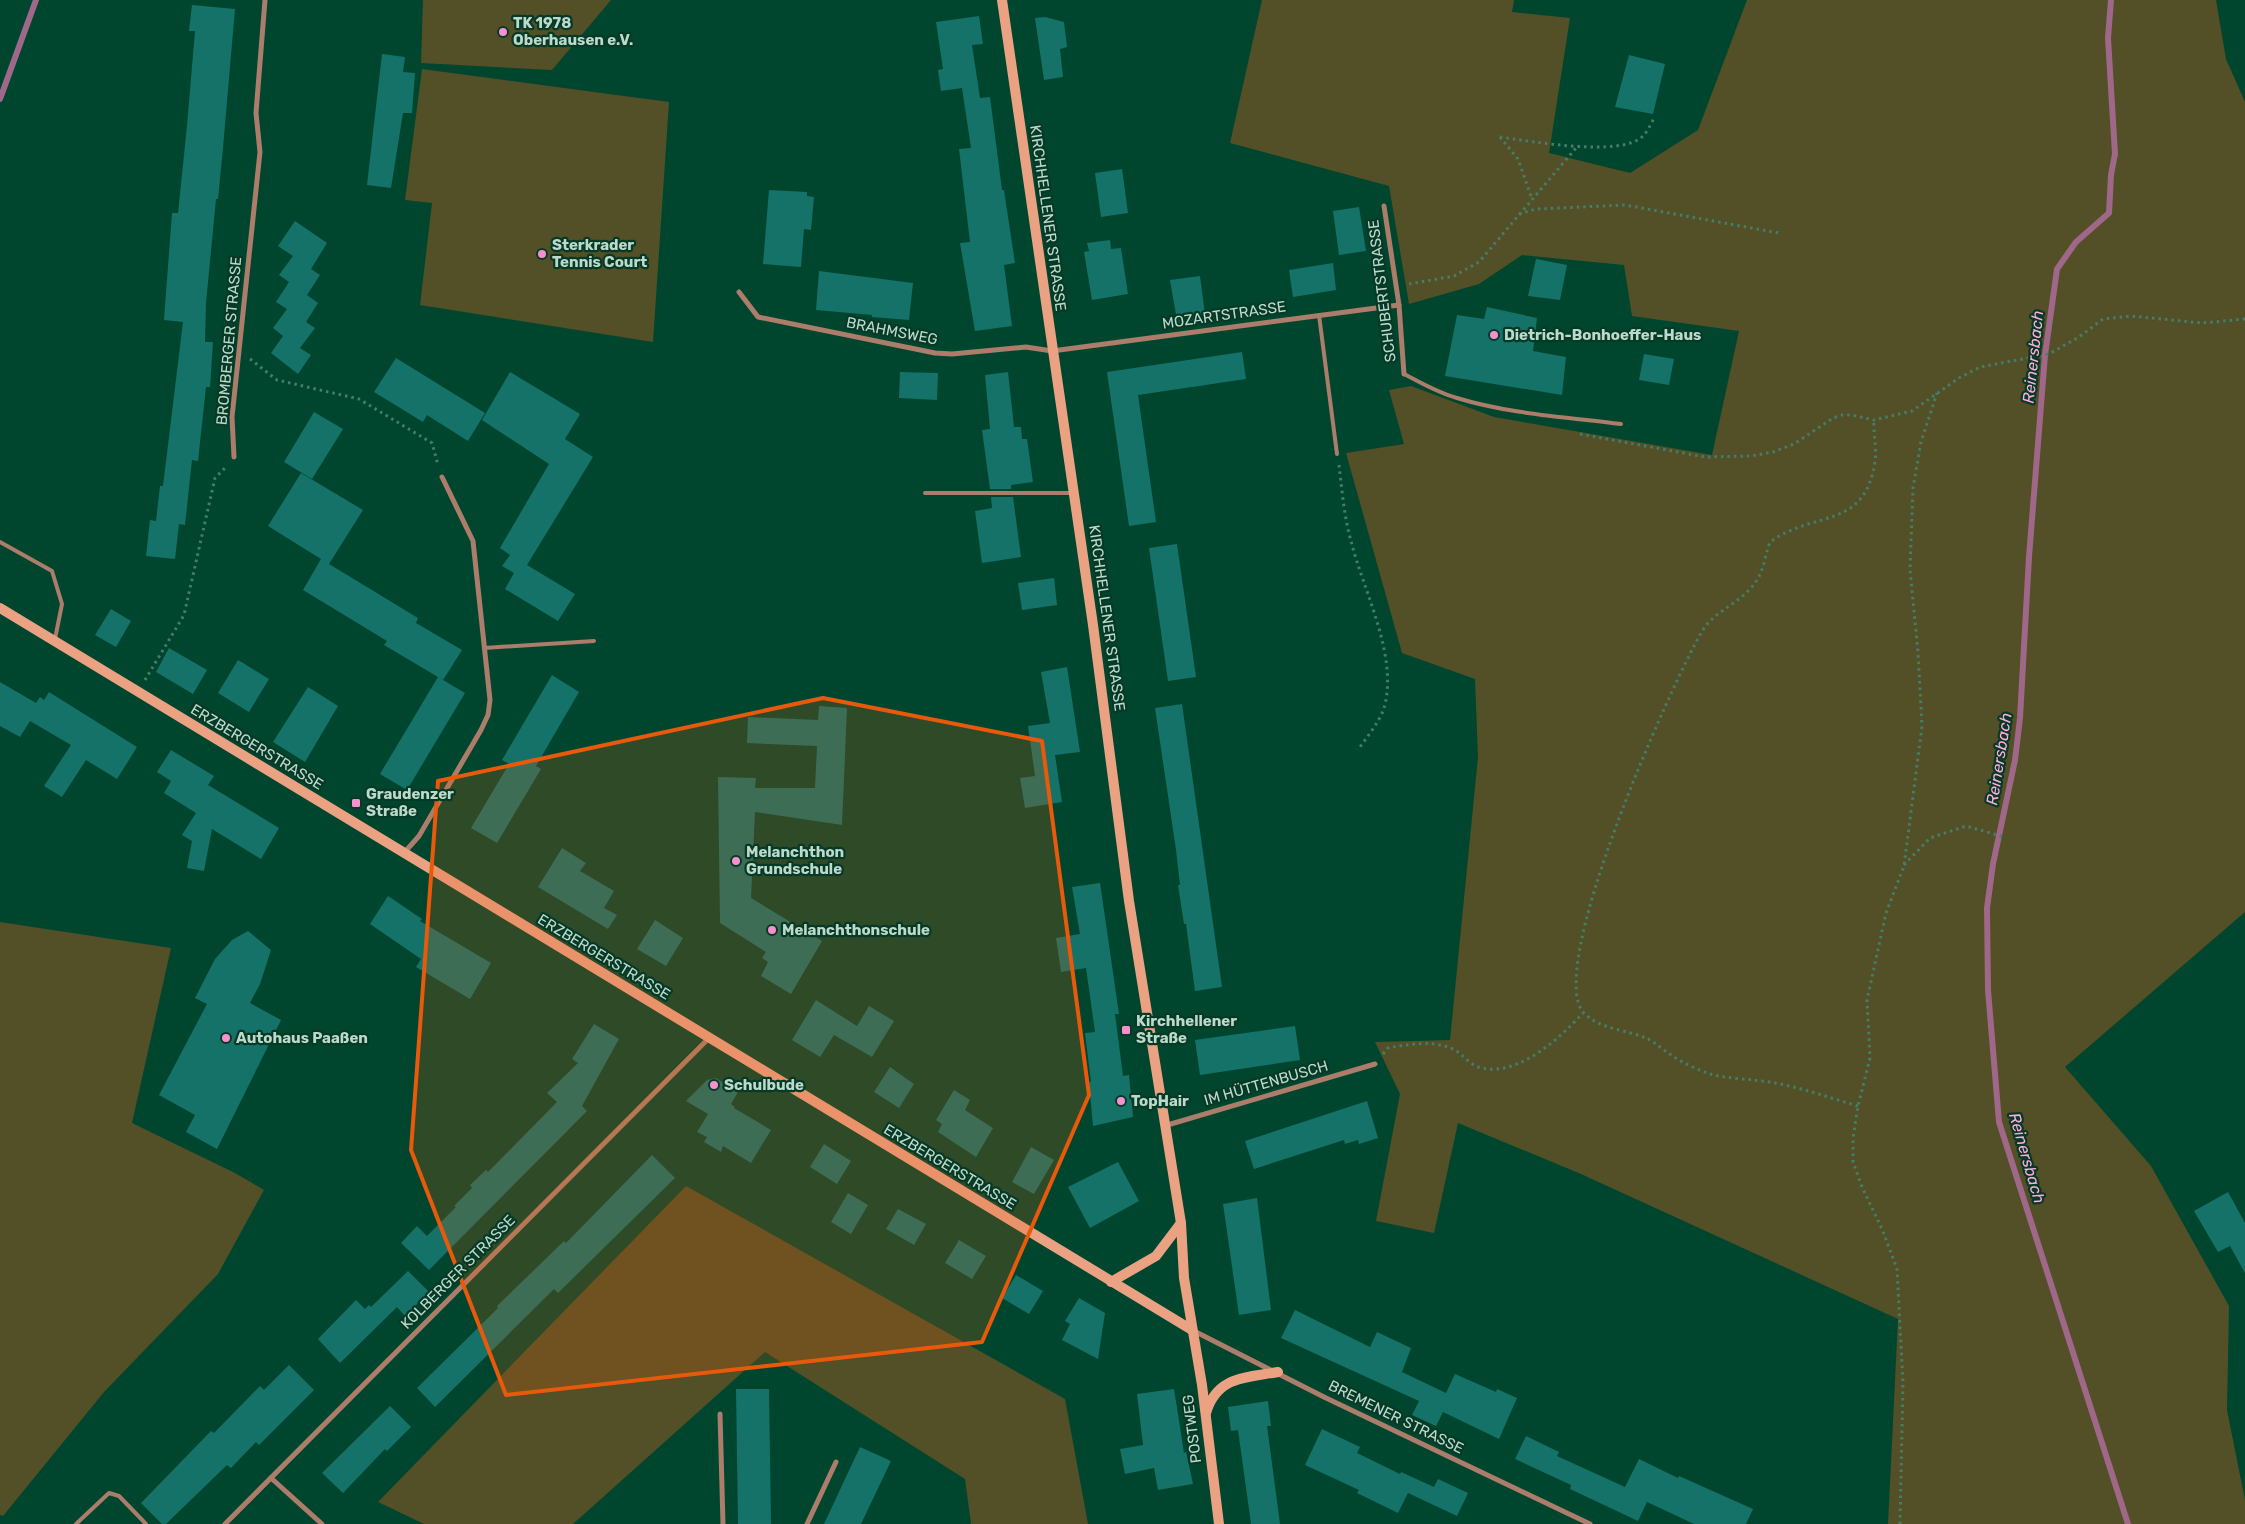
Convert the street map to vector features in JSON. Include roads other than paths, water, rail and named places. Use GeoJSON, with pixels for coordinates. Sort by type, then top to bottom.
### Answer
{"type":"FeatureCollection","features":[{"type":"Feature","properties":{"kind":"main road","name":"KIRCHHELLENER STRASSE"},"geometry":{"type":"LineString","coordinates":[[1002,0],[1113,767],[1129,901],[1181,1223],[1184,1278],[1192,1330]]}},
{"type":"Feature","properties":{"kind":"main road","name":"ERZBERGERSTRASSE"},"geometry":{"type":"LineString","coordinates":[[0,608],[403,854],[1192,1330]]}},
{"type":"Feature","properties":{"kind":"main road"},"geometry":{"type":"LineString","coordinates":[[1111,1282],[1156,1256],[1181,1223]]}},
{"type":"Feature","properties":{"kind":"main road","name":"POSTWEG"},"geometry":{"type":"LineString","coordinates":[[1192,1330],[1219,1524]]}},
{"type":"Feature","properties":{"kind":"main road"},"geometry":{"type":"LineString","coordinates":[[1205,1416],[1212,1397],[1225,1384],[1278,1372]]}},
{"type":"Feature","properties":{"kind":"street","name":"BROMBERGER STRASSE"},"geometry":{"type":"LineString","coordinates":[[234,457],[232,417],[260,152],[256,113],[265,0]]}},
{"type":"Feature","properties":{"kind":"street","name":"SCHUBERTSTRASSE"},"geometry":{"type":"LineString","coordinates":[[1384,206],[1399,305],[1404,374]]}},
{"type":"Feature","properties":{"kind":"street","name":"BRAHMSWEG"},"geometry":{"type":"LineString","coordinates":[[739,292],[758,317],[935,353],[952,354],[1026,347],[1052,351]]}},
{"type":"Feature","properties":{"kind":"street","name":"MOZARTSTRASSE"},"geometry":{"type":"LineString","coordinates":[[1052,351],[1399,305]]}},
{"type":"Feature","properties":{"kind":"street"},"geometry":{"type":"LineString","coordinates":[[403,854],[420,836],[488,715],[490,700],[473,542],[442,477]]}},
{"type":"Feature","properties":{"kind":"street","name":"KOLBERGER STRASSE"},"geometry":{"type":"LineString","coordinates":[[225,1524],[709,1038]]}},
{"type":"Feature","properties":{"kind":"street","name":"IM HÜTTENBUSCH"},"geometry":{"type":"LineString","coordinates":[[1164,1126],[1375,1064]]}},
{"type":"Feature","properties":{"kind":"street","name":"BREMENER STRASSE"},"geometry":{"type":"LineString","coordinates":[[1192,1330],[1326,1398],[1590,1524]]}},
{"type":"Feature","properties":{"kind":"street"},"geometry":{"type":"LineString","coordinates":[[720,1414],[723,1524]]}},
{"type":"Feature","properties":{"kind":"street"},"geometry":{"type":"LineString","coordinates":[[807,1524],[836,1462]]}},
{"type":"Feature","properties":{"kind":"street"},"geometry":{"type":"LineString","coordinates":[[271,1478],[322,1524]]}},
{"type":"Feature","properties":{"kind":"lane"},"geometry":{"type":"LineString","coordinates":[[1319,315],[1337,454]]}},
{"type":"Feature","properties":{"kind":"lane"},"geometry":{"type":"LineString","coordinates":[[1404,374],[1429,388],[1468,401],[1517,411],[1621,424]]}},
{"type":"Feature","properties":{"kind":"lane"},"geometry":{"type":"LineString","coordinates":[[926,493],[1074,494]]}},
{"type":"Feature","properties":{"kind":"lane"},"geometry":{"type":"LineString","coordinates":[[0,542],[52,572],[62,604],[55,641]]}},
{"type":"Feature","properties":{"kind":"lane"},"geometry":{"type":"LineString","coordinates":[[484,648],[594,641]]}},
{"type":"Feature","properties":{"kind":"lane"},"geometry":{"type":"LineString","coordinates":[[76,1524],[110,1493],[119,1496],[146,1524]]}},
{"type":"Feature","properties":{"kind":"waterway"},"geometry":{"type":"LineString","coordinates":[[0,99],[36,0]]}},
{"type":"Feature","properties":{"kind":"waterway","name":"Reinersbach"},"geometry":{"type":"LineString","coordinates":[[2111,0],[2108,38],[2115,154],[2111,175],[2109,213],[2076,242],[2057,269],[2045,355],[2029,557],[2020,718],[2015,760],[1993,864],[1987,908],[1988,990],[1999,1122],[2128,1524]]}},
{"type":"Feature","properties":{"kind":"place","name":"TK 1978 Oberhausen e.V."},"geometry":{"type":"Point","coordinates":[503,32]}},
{"type":"Feature","properties":{"kind":"place","name":"Sterkrader Tennis Court"},"geometry":{"type":"Point","coordinates":[542,254]}},
{"type":"Feature","properties":{"kind":"place","name":"Dietrich-Bonhoeffer-Haus"},"geometry":{"type":"Point","coordinates":[1494,335]}},
{"type":"Feature","properties":{"kind":"place","name":"Graudenzer Straße"},"geometry":{"type":"Point","coordinates":[356,803]}},
{"type":"Feature","properties":{"kind":"place","name":"Melanchthon Grundschule"},"geometry":{"type":"Point","coordinates":[736,861]}},
{"type":"Feature","properties":{"kind":"place","name":"Melanchthonschule"},"geometry":{"type":"Point","coordinates":[772,930]}},
{"type":"Feature","properties":{"kind":"place","name":"Kirchhellener Straße"},"geometry":{"type":"Point","coordinates":[1126,1030]}},
{"type":"Feature","properties":{"kind":"place","name":"Autohaus Paaßen"},"geometry":{"type":"Point","coordinates":[226,1038]}},
{"type":"Feature","properties":{"kind":"place","name":"Schulbude"},"geometry":{"type":"Point","coordinates":[714,1085]}},
{"type":"Feature","properties":{"kind":"place","name":"TopHair"},"geometry":{"type":"Point","coordinates":[1121,1101]}}]}
